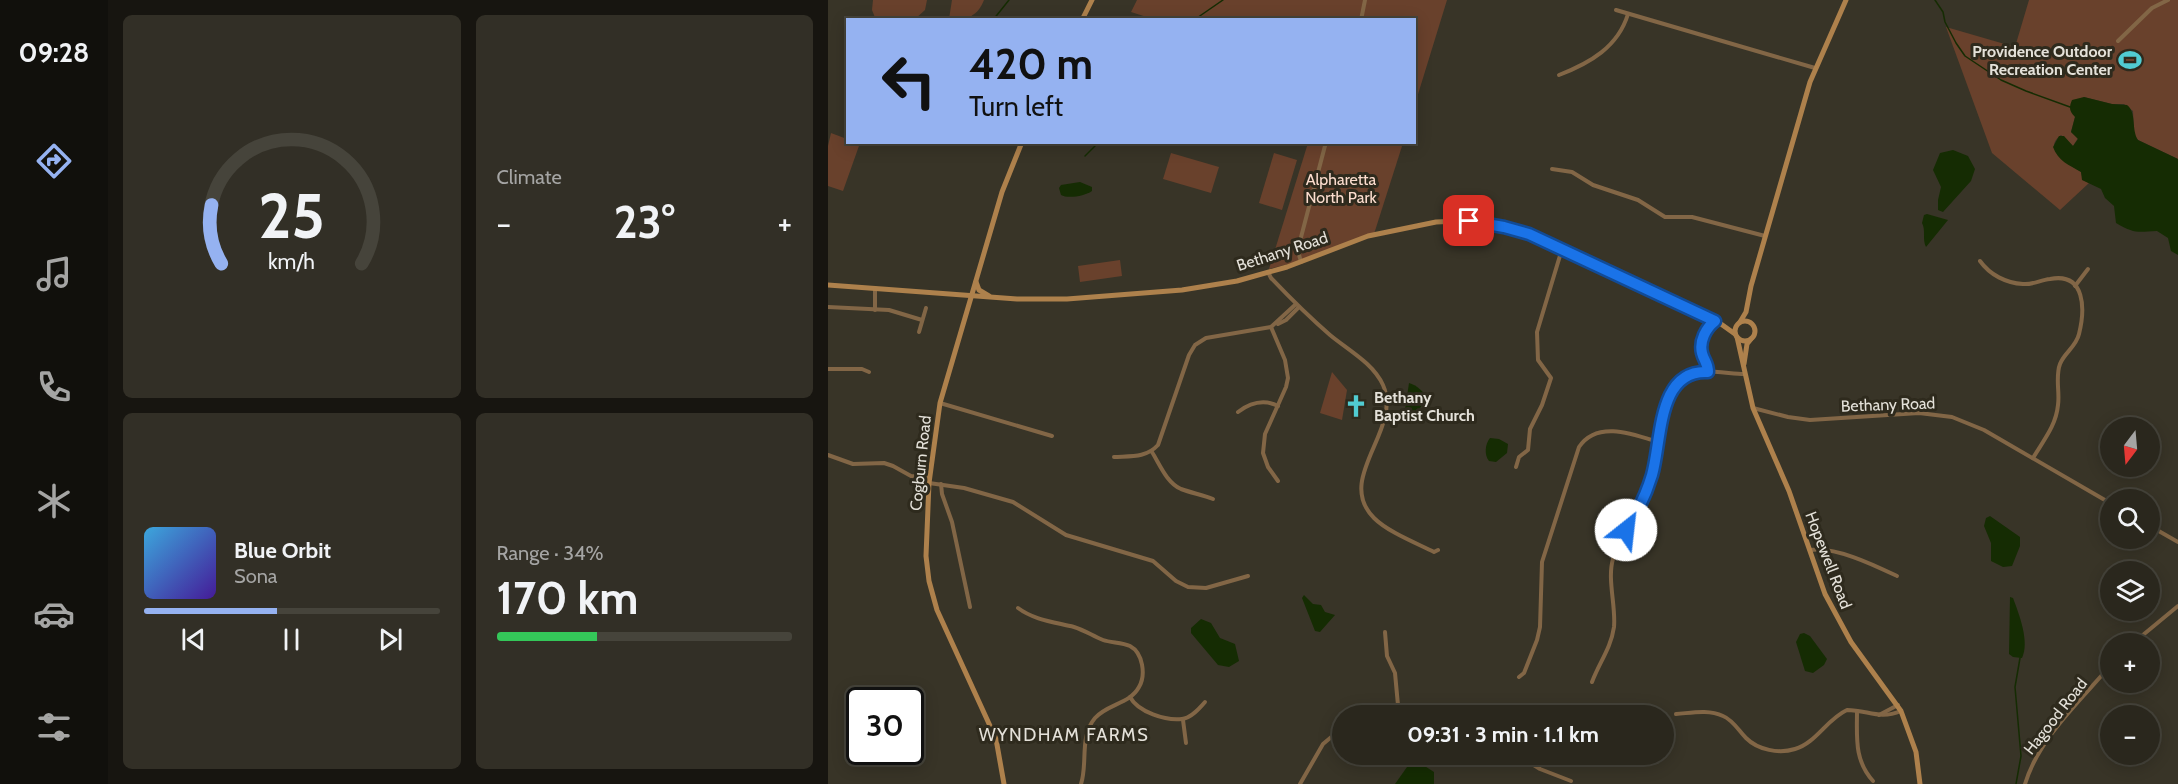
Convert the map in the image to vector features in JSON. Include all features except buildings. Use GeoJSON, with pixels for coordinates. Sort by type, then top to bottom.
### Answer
{"type":"FeatureCollection","features":[{"type":"Feature","properties":{"kind":"street"},"geometry":{"type":"LineString","coordinates":[[1083,18],[1092,0]]}},
{"type":"Feature","properties":{"kind":"street"},"geometry":{"type":"LineString","coordinates":[[1361,18],[1365,0]]}},
{"type":"Feature","properties":{"kind":"street"},"geometry":{"type":"LineString","coordinates":[[1748,303],[1754,333],[1745,341],[1736,335],[1735,328],[1748,303],[1765,236],[1815,68],[1846,0]]}},
{"type":"Feature","properties":{"kind":"street"},"geometry":{"type":"LineString","coordinates":[[2118,41],[2152,8],[2168,0]]}},
{"type":"Feature","properties":{"kind":"street"},"geometry":{"type":"LineString","coordinates":[[1616,10],[1815,68]]}},
{"type":"Feature","properties":{"kind":"street"},"geometry":{"type":"LineString","coordinates":[[1559,75],[1589,62],[1609,46],[1621,31],[1628,14]]}},
{"type":"Feature","properties":{"kind":"street","name":"Cogburn Road"},"geometry":{"type":"LineString","coordinates":[[1004,784],[999,751],[993,731],[933,599],[926,556],[929,480],[940,403],[1002,192],[1021,144]]}},
{"type":"Feature","properties":{"kind":"street"},"geometry":{"type":"LineString","coordinates":[[1301,262],[1299,246],[1325,144]]}},
{"type":"Feature","properties":{"kind":"street"},"geometry":{"type":"LineString","coordinates":[[1552,169],[1572,171],[1593,185],[1638,200],[1665,217],[1692,216],[1765,236]]}},
{"type":"Feature","properties":{"kind":"street","name":"Bethany Road"},"geometry":{"type":"LineString","coordinates":[[828,285],[1046,300],[1182,290],[1227,283],[1268,272],[1368,236],[1414,225],[1469,221],[1529,234],[1718,322],[1736,335]]}},
{"type":"Feature","properties":{"kind":"street"},"geometry":{"type":"LineString","coordinates":[[1516,467],[1519,457],[1528,450],[1530,429],[1542,405],[1551,378],[1538,360],[1537,332],[1562,249]]}},
{"type":"Feature","properties":{"kind":"street"},"geometry":{"type":"LineString","coordinates":[[1980,261],[1991,274],[2014,283],[2029,284],[2056,278],[2069,281],[2081,295],[2083,303],[2079,334],[2073,347],[2060,363],[2057,414],[2033,458]]}},
{"type":"Feature","properties":{"kind":"street"},"geometry":{"type":"LineString","coordinates":[[2075,286],[2088,269]]}},
{"type":"Feature","properties":{"kind":"street"},"geometry":{"type":"LineString","coordinates":[[1268,272],[1298,306],[1370,367],[1384,387],[1387,403],[1385,417],[1360,484],[1361,495],[1366,507],[1381,524],[1434,552],[1438,550]]}},
{"type":"Feature","properties":{"kind":"street"},"geometry":{"type":"LineString","coordinates":[[976,280],[977,288],[981,292],[993,297]]}},
{"type":"Feature","properties":{"kind":"street"},"geometry":{"type":"LineString","coordinates":[[875,288],[875,310]]}},
{"type":"Feature","properties":{"kind":"street"},"geometry":{"type":"LineString","coordinates":[[952,294],[963,299],[968,308]]}},
{"type":"Feature","properties":{"kind":"street"},"geometry":{"type":"LineString","coordinates":[[1114,457],[1141,456],[1152,452],[1162,437],[1182,374],[1195,345],[1206,338],[1273,326],[1298,306]]}},
{"type":"Feature","properties":{"kind":"street"},"geometry":{"type":"LineString","coordinates":[[828,307],[895,311],[922,320]]}},
{"type":"Feature","properties":{"kind":"street"},"geometry":{"type":"LineString","coordinates":[[919,332],[926,308]]}},
{"type":"Feature","properties":{"kind":"street"},"geometry":{"type":"LineString","coordinates":[[1739,323],[1746,321],[1754,327]]}},
{"type":"Feature","properties":{"kind":"street"},"geometry":{"type":"LineString","coordinates":[[1708,372],[1708,363],[1701,351],[1703,337],[1718,322]]}},
{"type":"Feature","properties":{"kind":"street","name":"Bethany Road"},"geometry":{"type":"LineString","coordinates":[[1718,322],[1739,323]]}},
{"type":"Feature","properties":{"kind":"street"},"geometry":{"type":"LineString","coordinates":[[1273,326],[1285,360],[1288,378],[1265,435],[1263,453],[1268,467],[1278,482]]}},
{"type":"Feature","properties":{"kind":"street","name":"Hopewell Road"},"geometry":{"type":"LineString","coordinates":[[1736,335],[1753,408],[1789,491],[1825,594],[1841,625],[1898,705],[1916,752],[1920,784]]}},
{"type":"Feature","properties":{"kind":"street","name":"Hopewell Road"},"geometry":{"type":"LineString","coordinates":[[1744,371],[1747,344],[1751,338]]}},
{"type":"Feature","properties":{"kind":"street"},"geometry":{"type":"LineString","coordinates":[[828,369],[862,369],[869,372]]}},
{"type":"Feature","properties":{"kind":"street"},"geometry":{"type":"LineString","coordinates":[[1592,682],[1606,652],[1614,625],[1611,570],[1614,556],[1648,487],[1667,401],[1682,378],[1690,373],[1744,371]]}},
{"type":"Feature","properties":{"kind":"street"},"geometry":{"type":"LineString","coordinates":[[940,403],[1052,436]]}},
{"type":"Feature","properties":{"kind":"street"},"geometry":{"type":"LineString","coordinates":[[1238,412],[1256,403],[1270,403],[1278,406]]}},
{"type":"Feature","properties":{"kind":"street","name":"Bethany Road"},"geometry":{"type":"LineString","coordinates":[[1753,408],[1810,420],[1919,413],[1941,414],[1972,424],[2100,497]]}},
{"type":"Feature","properties":{"kind":"street"},"geometry":{"type":"LineString","coordinates":[[1519,676],[1524,673],[1538,640],[1542,562],[1579,447],[1593,434],[1606,430],[1658,442]]}},
{"type":"Feature","properties":{"kind":"street"},"geometry":{"type":"LineString","coordinates":[[1152,452],[1173,484],[1180,489],[1213,499]]}},
{"type":"Feature","properties":{"kind":"street"},"geometry":{"type":"LineString","coordinates":[[828,455],[848,464],[884,463],[920,479],[964,488],[1013,502],[1066,535],[1154,561],[1176,581],[1188,587],[1206,588],[1248,576]]}},
{"type":"Feature","properties":{"kind":"street"},"geometry":{"type":"LineString","coordinates":[[941,484],[942,494],[952,522],[970,607]]}},
{"type":"Feature","properties":{"kind":"street"},"geometry":{"type":"LineString","coordinates":[[2160,532],[2178,542]]}},
{"type":"Feature","properties":{"kind":"street"},"geometry":{"type":"LineString","coordinates":[[1810,550],[1860,560],[1897,576]]}},
{"type":"Feature","properties":{"kind":"street"},"geometry":{"type":"LineString","coordinates":[[2145,633],[2178,606]]}},
{"type":"Feature","properties":{"kind":"street"},"geometry":{"type":"LineString","coordinates":[[1018,608],[1034,617],[1075,627],[1104,640],[1130,646],[1139,657],[1143,674],[1139,687],[1130,698],[1103,711],[1091,724],[1086,737],[1081,784]]}},
{"type":"Feature","properties":{"kind":"street"},"geometry":{"type":"LineString","coordinates":[[1385,632],[1387,656],[1395,674],[1399,705]]}},
{"type":"Feature","properties":{"kind":"street","name":"Hagood Road"},"geometry":{"type":"LineString","coordinates":[[2025,784],[2035,760],[2048,740],[2100,678]]}},
{"type":"Feature","properties":{"kind":"street"},"geometry":{"type":"LineString","coordinates":[[1130,698],[1135,706],[1143,710],[1183,720],[1205,702]]}},
{"type":"Feature","properties":{"kind":"street"},"geometry":{"type":"LineString","coordinates":[[1879,716],[1898,705]]}},
{"type":"Feature","properties":{"kind":"street"},"geometry":{"type":"LineString","coordinates":[[1676,714],[1706,712],[1720,715],[1730,720],[1755,745],[1784,751],[1806,744],[1844,711],[1889,716],[1901,711]]}},
{"type":"Feature","properties":{"kind":"street"},"geometry":{"type":"LineString","coordinates":[[1857,711],[1857,753],[1866,772],[1874,781]]}},
{"type":"Feature","properties":{"kind":"street"},"geometry":{"type":"LineString","coordinates":[[1183,720],[1186,743]]}},
{"type":"Feature","properties":{"kind":"street"},"geometry":{"type":"LineString","coordinates":[[1300,784],[1323,744],[1332,736]]}},
{"type":"Feature","properties":{"kind":"street"},"geometry":{"type":"LineString","coordinates":[[1534,765],[1571,782]]}},
{"type":"Feature","properties":{"kind":"green space"},"geometry":{"type":"Polygon","coordinates":[[[873,0],[927,0],[925,10],[916,18],[875,18],[872,10],[873,0]]]}},
{"type":"Feature","properties":{"kind":"green space"},"geometry":{"type":"Polygon","coordinates":[[[952,0],[984,0],[975,14],[964,18],[949,18],[952,0]]]}},
{"type":"Feature","properties":{"kind":"green space"},"geometry":{"type":"Polygon","coordinates":[[[1137,0],[1447,0],[1416,101],[1416,18],[1150,18],[1131,12],[1137,0]]]}},
{"type":"Feature","properties":{"kind":"green space"},"geometry":{"type":"Polygon","coordinates":[[[2029,0],[2178,0],[2178,159],[2138,140],[2134,134],[2133,111],[2124,104],[2112,104],[2084,97],[2071,132],[2078,138],[2073,146],[2061,135],[2054,146],[2059,156],[2081,172],[2083,180],[2089,183],[2060,210],[1992,153],[1946,27],[2015,47],[2029,0]]]}},
{"type":"Feature","properties":{"kind":"green space"},"geometry":{"type":"Polygon","coordinates":[[[831,133],[846,139],[846,144],[860,144],[843,191],[828,186],[828,146],[831,133]]]}},
{"type":"Feature","properties":{"kind":"green space","name":"Alpharetta North Park"},"geometry":{"type":"Polygon","coordinates":[[[1308,144],[1403,144],[1374,234],[1304,260],[1269,269],[1308,144]]]}},
{"type":"Feature","properties":{"kind":"green space"},"geometry":{"type":"Polygon","coordinates":[[[1171,153],[1219,167],[1211,193],[1163,179],[1171,153]]]}},
{"type":"Feature","properties":{"kind":"green space"},"geometry":{"type":"Polygon","coordinates":[[[1274,153],[1297,160],[1282,210],[1259,203],[1274,153]]]}},
{"type":"Feature","properties":{"kind":"green space"},"geometry":{"type":"Polygon","coordinates":[[[1120,260],[1122,276],[1080,282],[1078,266],[1120,260]]]}},
{"type":"Feature","properties":{"kind":"green space"},"geometry":{"type":"Polygon","coordinates":[[[1332,372],[1347,390],[1342,420],[1320,413],[1332,372]]]}},
{"type":"Feature","properties":{"kind":"shaded area"},"geometry":{"type":"Polygon","coordinates":[[[2084,97],[2127,105],[2132,112],[2138,140],[2178,159],[2178,255],[2171,251],[2168,238],[2157,231],[2136,232],[2116,223],[2114,206],[2105,198],[2101,189],[2082,180],[2081,172],[2064,162],[2055,152],[2053,147],[2059,136],[2064,136],[2073,146],[2078,139],[2071,132],[2075,117],[2070,107],[2072,100],[2084,97]]]}},
{"type":"Feature","properties":{"kind":"shaded area"},"geometry":{"type":"Polygon","coordinates":[[[1953,150],[1968,156],[1975,169],[1971,181],[1943,212],[1938,210],[1941,187],[1933,170],[1940,153],[1953,150]]]}},
{"type":"Feature","properties":{"kind":"shaded area"},"geometry":{"type":"Polygon","coordinates":[[[1080,182],[1092,187],[1092,191],[1076,196],[1061,195],[1059,188],[1061,185],[1080,182]]]}},
{"type":"Feature","properties":{"kind":"shaded area"},"geometry":{"type":"Polygon","coordinates":[[[1924,215],[1948,220],[1926,247],[1922,223],[1924,215]]]}},
{"type":"Feature","properties":{"kind":"shaded area"},"geometry":{"type":"Polygon","coordinates":[[[1409,383],[1420,389],[1427,399],[1417,412],[1412,413],[1405,410],[1409,383]]]}},
{"type":"Feature","properties":{"kind":"shaded area"},"geometry":{"type":"Polygon","coordinates":[[[1490,438],[1499,439],[1508,444],[1507,453],[1496,462],[1489,461],[1486,456],[1486,446],[1490,438]]]}},
{"type":"Feature","properties":{"kind":"shaded area"},"geometry":{"type":"Polygon","coordinates":[[[1990,516],[2020,537],[2020,546],[2012,566],[2003,567],[1991,561],[1991,543],[1984,526],[1986,518],[1990,516]]]}},
{"type":"Feature","properties":{"kind":"shaded area"},"geometry":{"type":"Polygon","coordinates":[[[1304,595],[1313,604],[1321,605],[1325,612],[1335,615],[1320,632],[1315,631],[1302,598],[1304,595]]]}},
{"type":"Feature","properties":{"kind":"shaded area"},"geometry":{"type":"Polygon","coordinates":[[[2010,597],[2013,598],[2023,628],[2025,644],[2022,658],[2009,654],[2010,597]]]}},
{"type":"Feature","properties":{"kind":"shaded area"},"geometry":{"type":"Polygon","coordinates":[[[1201,619],[1211,623],[1220,638],[1235,644],[1239,661],[1229,667],[1218,665],[1191,633],[1191,628],[1201,619]]]}},
{"type":"Feature","properties":{"kind":"shaded area"},"geometry":{"type":"Polygon","coordinates":[[[1800,634],[1810,636],[1827,659],[1824,665],[1813,673],[1805,671],[1796,642],[1800,634]]]}},
{"type":"Feature","properties":{"kind":"shaded area"},"geometry":{"type":"Polygon","coordinates":[[[1423,765],[1434,772],[1434,784],[1395,784],[1407,767],[1423,765]]]}},
{"type":"Feature","properties":{"kind":"waterway"},"geometry":{"type":"LineString","coordinates":[[995,18],[1009,0]]}},
{"type":"Feature","properties":{"kind":"waterway"},"geometry":{"type":"LineString","coordinates":[[1197,18],[1223,0]]}},
{"type":"Feature","properties":{"kind":"waterway"},"geometry":{"type":"LineString","coordinates":[[1935,0],[1965,56],[2001,80],[2070,107]]}},
{"type":"Feature","properties":{"kind":"waterway"},"geometry":{"type":"LineString","coordinates":[[1085,156],[1097,144]]}},
{"type":"Feature","properties":{"kind":"waterway"},"geometry":{"type":"LineString","coordinates":[[2016,784],[2021,756],[2015,687],[2020,658]]}},
{"type":"Feature","properties":{"kind":"place","name":"Providence Outdoor Recreation Center"},"geometry":{"type":"Point","coordinates":[2130,60]}},
{"type":"Feature","properties":{"kind":"place","name":"Bethany Baptist Church"},"geometry":{"type":"Point","coordinates":[1356,406]}},
{"type":"Feature","properties":{"kind":"district","name":"WYNDHAM FARMS"},"geometry":{"type":"Point","coordinates":[1064,735]}},
{"type":"Feature","properties":{"kind":"route"},"geometry":{"type":"LineString","coordinates":[[1469,221],[1529,234],[1715,321],[1703,337],[1701,351],[1708,363],[1708,372],[1699,371],[1686,375],[1669,397],[1661,423],[1653,472],[1637,511],[1626,530]]}}]}
